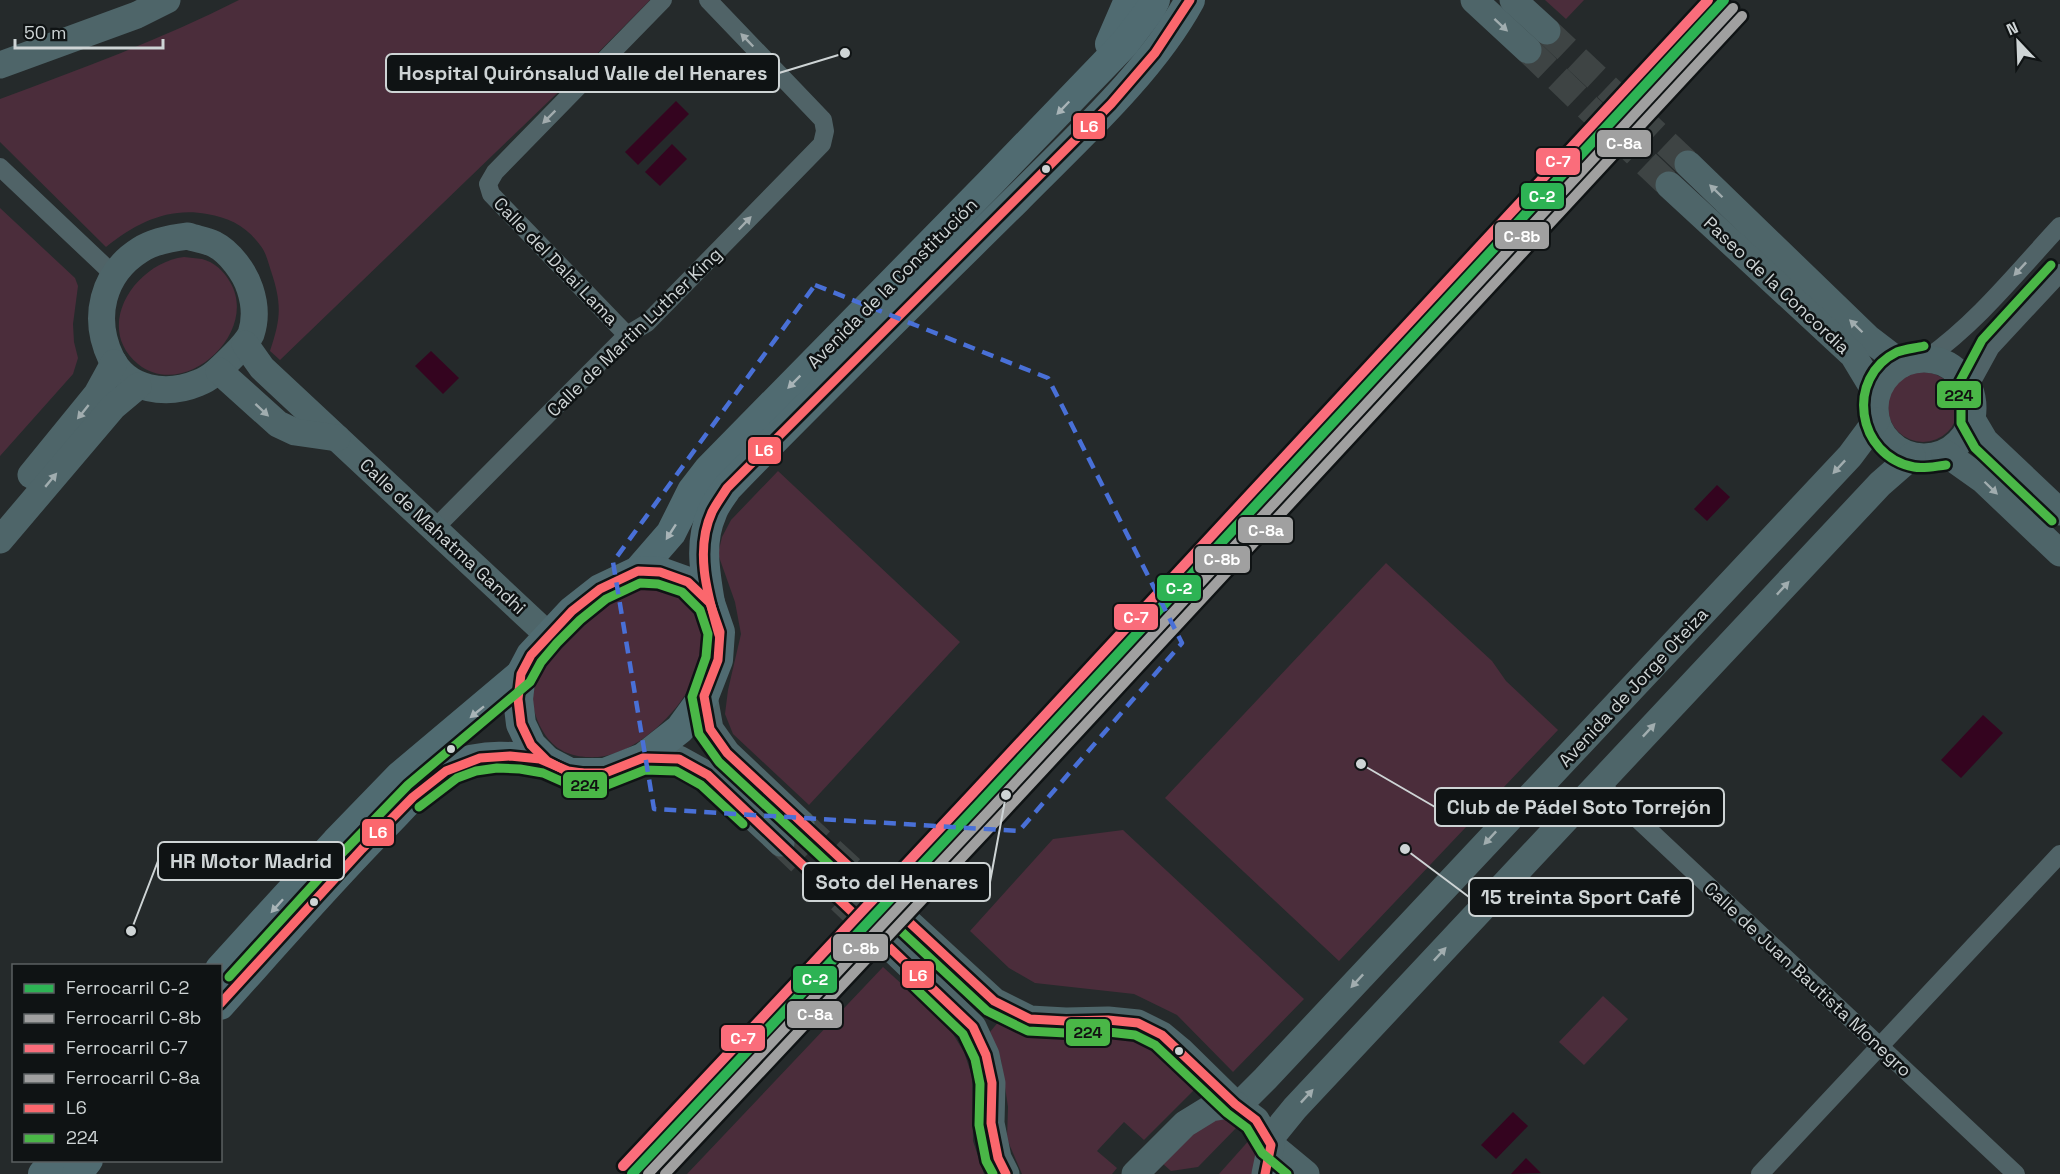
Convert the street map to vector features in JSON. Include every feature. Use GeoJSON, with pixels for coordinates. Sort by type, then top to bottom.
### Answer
{"type":"FeatureCollection","features":[{"type":"Feature","properties":{"kind":"main road"},"geometry":{"type":"LineString","coordinates":[[1091,77],[1112,40],[1129,0]]}},
{"type":"Feature","properties":{"kind":"main road","name":"Avenida de la Constitución"},"geometry":{"type":"LineString","coordinates":[[638,571],[671,533],[692,491],[709,469],[1125,43],[1155,0]]}},
{"type":"Feature","properties":{"kind":"main road","name":"Avenida de la Constitución"},"geometry":{"type":"LineString","coordinates":[[710,603],[703,563],[704,539],[712,512],[727,488],[1078,137],[1142,68],[1177,23],[1190,0]]}},
{"type":"Feature","properties":{"kind":"main road"},"geometry":{"type":"LineString","coordinates":[[222,967],[400,776],[521,674],[531,656],[548,635],[572,611],[600,589],[638,571],[660,572],[688,582],[710,603],[720,632],[718,660],[704,696],[680,729],[643,758],[605,773],[570,773],[547,761],[531,745],[521,724],[518,699],[521,674]]}},
{"type":"Feature","properties":{"kind":"main road"},"geometry":{"type":"LineString","coordinates":[[222,1003],[312,901],[427,784],[451,767],[473,759],[497,756],[547,761]]}},
{"type":"Feature","properties":{"kind":"main road"},"geometry":{"type":"LineString","coordinates":[[43,1174],[54,1162]]}},
{"type":"Feature","properties":{"kind":"main road"},"geometry":{"type":"LineString","coordinates":[[77,1174],[87,1162]]}},
{"type":"Feature","properties":{"kind":"street"},"geometry":{"type":"LineString","coordinates":[[0,65],[136,15],[167,0]]}},
{"type":"Feature","properties":{"kind":"street","name":"Calle del Dalai Lama"},"geometry":{"type":"LineString","coordinates":[[627,335],[491,194],[488,184],[495,172],[663,0]]}},
{"type":"Feature","properties":{"kind":"street","name":"Calle de Martin Luther King"},"geometry":{"type":"LineString","coordinates":[[435,528],[627,335],[647,323],[822,144],[825,131],[823,120],[708,0]]}},
{"type":"Feature","properties":{"kind":"street"},"geometry":{"type":"LineString","coordinates":[[1474,0],[1528,50]]}},
{"type":"Feature","properties":{"kind":"street"},"geometry":{"type":"LineString","coordinates":[[1514,0],[1547,31]]}},
{"type":"Feature","properties":{"kind":"street","name":"Paseo de la Concordia"},"geometry":{"type":"LineString","coordinates":[[1688,164],[1868,338],[1914,361]]}},
{"type":"Feature","properties":{"kind":"street"},"geometry":{"type":"LineString","coordinates":[[0,166],[113,274]]}},
{"type":"Feature","properties":{"kind":"street","name":"Paseo de la Concordia"},"geometry":{"type":"LineString","coordinates":[[1669,184],[1853,355],[1876,393]]}},
{"type":"Feature","properties":{"kind":"street"},"geometry":{"type":"LineString","coordinates":[[1914,361],[1944,362],[1959,372],[1969,387],[1973,402],[1972,419],[1966,433],[1945,453],[1928,457],[1912,456],[1889,444],[1876,422],[1874,407],[1876,393],[1886,376],[1914,361],[1947,344],[2060,226]]}},
{"type":"Feature","properties":{"kind":"street"},"geometry":{"type":"LineString","coordinates":[[188,236],[215,245],[246,277],[253,298],[255,315],[245,344],[219,371],[199,383],[178,389],[157,390],[138,386],[123,375],[106,348],[101,322],[104,299],[113,274],[140,250],[166,239],[188,236]]}},
{"type":"Feature","properties":{"kind":"street"},"geometry":{"type":"LineString","coordinates":[[1969,387],[1991,347],[2060,273]]}},
{"type":"Feature","properties":{"kind":"street","name":"Calle de Mahatma Gandhi"},"geometry":{"type":"LineString","coordinates":[[245,344],[251,356],[262,368],[548,635]]}},
{"type":"Feature","properties":{"kind":"street"},"geometry":{"type":"LineString","coordinates":[[0,513],[98,394],[114,363]]}},
{"type":"Feature","properties":{"kind":"street"},"geometry":{"type":"LineString","coordinates":[[219,371],[278,424],[295,432],[337,438]]}},
{"type":"Feature","properties":{"kind":"street"},"geometry":{"type":"LineString","coordinates":[[0,540],[112,407],[138,386]]}},
{"type":"Feature","properties":{"kind":"street"},"geometry":{"type":"LineString","coordinates":[[1972,419],[1985,441],[2060,512]]}},
{"type":"Feature","properties":{"kind":"street","name":"Avenida de Jorge Oteiza"},"geometry":{"type":"LineString","coordinates":[[1236,1105],[1281,1062],[1850,456],[1876,422]]}},
{"type":"Feature","properties":{"kind":"street"},"geometry":{"type":"LineString","coordinates":[[1945,453],[1983,480],[2060,553]]}},
{"type":"Feature","properties":{"kind":"street"},"geometry":{"type":"LineString","coordinates":[[1265,1174],[1270,1142],[1304,1100],[1880,484],[1912,456]]}},
{"type":"Feature","properties":{"kind":"street"},"geometry":{"type":"LineString","coordinates":[[2028,483],[2060,492]]}},
{"type":"Feature","properties":{"kind":"street"},"geometry":{"type":"LineString","coordinates":[[704,696],[710,729],[727,753],[801,823]]}},
{"type":"Feature","properties":{"kind":"street"},"geometry":{"type":"LineString","coordinates":[[1585,738],[1599,752],[1599,784]]}},
{"type":"Feature","properties":{"kind":"street"},"geometry":{"type":"LineString","coordinates":[[643,758],[679,759],[708,776],[781,843]]}},
{"type":"Feature","properties":{"kind":"street"},"geometry":{"type":"LineString","coordinates":[[1559,766],[1563,776],[1580,792],[1599,784]]}},
{"type":"Feature","properties":{"kind":"street","name":"Calle de Juan Bautista Monegro"},"geometry":{"type":"LineString","coordinates":[[1599,784],[2016,1174]]}},
{"type":"Feature","properties":{"kind":"street"},"geometry":{"type":"LineString","coordinates":[[1760,1174],[2060,854]]}},
{"type":"Feature","properties":{"kind":"street"},"geometry":{"type":"LineString","coordinates":[[909,923],[994,1001],[1030,1018],[1138,1023],[1162,1035],[1236,1105],[1256,1120],[1270,1142],[1306,1174]]}},
{"type":"Feature","properties":{"kind":"street"},"geometry":{"type":"LineString","coordinates":[[887,944],[973,1027],[986,1055],[992,1083],[992,1123],[998,1158],[1006,1174]]}},
{"type":"Feature","properties":{"kind":"street"},"geometry":{"type":"LineString","coordinates":[[1135,1174],[1185,1124],[1211,1108],[1236,1105]]}},
{"type":"Feature","properties":{"kind":"highlighted area"},"geometry":{"type":"Polygon","coordinates":[[[815,285],[1048,378],[1182,643],[1019,831],[654,809],[613,562],[815,285]]]}},
{"type":"Feature","properties":{"kind":"shaded area"},"geometry":{"type":"Polygon","coordinates":[[[239,0],[650,0],[578,73],[280,360],[270,351],[279,311],[275,283],[264,251],[255,238],[243,228],[230,221],[207,214],[179,213],[141,224],[106,247],[0,142],[0,99],[151,41],[239,0]]]}},
{"type":"Feature","properties":{"kind":"shaded area"},"geometry":{"type":"Polygon","coordinates":[[[1545,0],[1584,0],[1566,19],[1545,0]]]}},
{"type":"Feature","properties":{"kind":"shaded area"},"geometry":{"type":"Polygon","coordinates":[[[676,101],[689,114],[638,165],[625,152],[676,101]]]}},
{"type":"Feature","properties":{"kind":"shaded area"},"geometry":{"type":"Polygon","coordinates":[[[672,144],[687,159],[660,186],[645,172],[672,144]]]}},
{"type":"Feature","properties":{"kind":"shaded area"},"geometry":{"type":"Polygon","coordinates":[[[0,208],[75,278],[78,286],[73,324],[78,358],[73,374],[0,456],[0,208]]]}},
{"type":"Feature","properties":{"kind":"shaded area"},"geometry":{"type":"Polygon","coordinates":[[[184,257],[206,260],[225,274],[237,301],[235,321],[226,340],[213,356],[196,368],[176,374],[157,373],[138,364],[125,349],[119,333],[120,315],[126,299],[136,284],[150,271],[166,262],[184,257]]]}},
{"type":"Feature","properties":{"kind":"shaded area"},"geometry":{"type":"Polygon","coordinates":[[[431,351],[459,378],[443,394],[415,366],[431,351]]]}},
{"type":"Feature","properties":{"kind":"shaded area"},"geometry":{"type":"Polygon","coordinates":[[[1930,372],[1943,378],[1952,387],[1956,393],[1958,407],[1956,421],[1948,432],[1937,440],[1916,442],[1898,432],[1890,421],[1888,400],[1898,382],[1909,374],[1930,372]]]}},
{"type":"Feature","properties":{"kind":"shaded area"},"geometry":{"type":"Polygon","coordinates":[[[778,471],[960,642],[809,805],[733,734],[725,714],[741,634],[735,602],[718,554],[722,537],[731,520],[778,471]]]}},
{"type":"Feature","properties":{"kind":"shaded area"},"geometry":{"type":"Polygon","coordinates":[[[1717,485],[1730,497],[1707,521],[1694,509],[1717,485]]]}},
{"type":"Feature","properties":{"kind":"shaded area"},"geometry":{"type":"Polygon","coordinates":[[[1386,563],[1492,661],[1506,681],[1558,730],[1339,961],[1165,798],[1386,563]]]}},
{"type":"Feature","properties":{"kind":"shaded area"},"geometry":{"type":"Polygon","coordinates":[[[645,588],[674,594],[683,601],[699,621],[703,645],[698,670],[685,696],[666,719],[644,738],[621,751],[598,757],[569,754],[551,742],[535,714],[533,695],[539,676],[559,647],[586,619],[615,598],[627,592],[645,588]]]}},
{"type":"Feature","properties":{"kind":"shaded area"},"geometry":{"type":"Polygon","coordinates":[[[1983,715],[2003,733],[1961,778],[1941,760],[1983,715]]]}},
{"type":"Feature","properties":{"kind":"shaded area"},"geometry":{"type":"Polygon","coordinates":[[[1123,830],[1304,999],[1233,1072],[1177,1015],[1134,994],[1035,983],[1009,968],[970,931],[1053,839],[1123,830]]]}},
{"type":"Feature","properties":{"kind":"shaded area"},"geometry":{"type":"Polygon","coordinates":[[[883,967],[948,1026],[964,1052],[972,1076],[973,1141],[984,1174],[687,1174],[883,967]]]}},
{"type":"Feature","properties":{"kind":"shaded area"},"geometry":{"type":"Polygon","coordinates":[[[1603,996],[1628,1019],[1584,1065],[1559,1042],[1603,996]]]}},
{"type":"Feature","properties":{"kind":"shaded area"},"geometry":{"type":"Polygon","coordinates":[[[999,1021],[1025,1033],[1102,1031],[1146,1040],[1195,1089],[1144,1140],[1124,1122],[1097,1151],[1117,1168],[1112,1174],[1022,1174],[1007,1139],[1008,1107],[1001,1060],[990,1032],[999,1021]]]}},
{"type":"Feature","properties":{"kind":"shaded area"},"geometry":{"type":"Polygon","coordinates":[[[1513,1112],[1528,1126],[1496,1159],[1481,1145],[1513,1112]]]}},
{"type":"Feature","properties":{"kind":"shaded area"},"geometry":{"type":"Polygon","coordinates":[[[1222,1119],[1239,1125],[1198,1167],[1171,1171],[1162,1163],[1196,1129],[1222,1119]]]}},
{"type":"Feature","properties":{"kind":"shaded area"},"geometry":{"type":"Polygon","coordinates":[[[1252,1137],[1257,1155],[1254,1174],[1219,1174],[1252,1137]]]}},
{"type":"Feature","properties":{"kind":"shaded area"},"geometry":{"type":"Polygon","coordinates":[[[1526,1158],[1541,1173],[1511,1174],[1526,1158]]]}},
{"type":"Feature","properties":{"kind":"tunnel"},"geometry":{"type":"LineString","coordinates":[[1547,31],[1688,164]]}},
{"type":"Feature","properties":{"kind":"tunnel"},"geometry":{"type":"LineString","coordinates":[[1528,50],[1669,185]]}},
{"type":"Feature","properties":{"kind":"tunnel"},"geometry":{"type":"LineString","coordinates":[[801,823],[909,923]]}},
{"type":"Feature","properties":{"kind":"tunnel"},"geometry":{"type":"LineString","coordinates":[[781,843],[887,944]]}},
{"type":"Feature","properties":{"kind":"rail line","name":"C-7"},"geometry":{"type":"LineString","coordinates":[[623,1166],[972,794],[1708,0]]}},
{"type":"Feature","properties":{"kind":"rail line","name":"C-2"},"geometry":{"type":"LineString","coordinates":[[632,1174],[981,802],[1724,0]]}},
{"type":"Feature","properties":{"kind":"rail line","name":"C-8b"},"geometry":{"type":"LineString","coordinates":[[648,1174],[990,810],[1733,8]]}},
{"type":"Feature","properties":{"kind":"rail line","name":"C-8a"},"geometry":{"type":"LineString","coordinates":[[665,1174],[999,818],[1742,16]]}},
{"type":"Feature","properties":{"kind":"transit line","name":"L6"},"geometry":{"type":"LineString","coordinates":[[719,635],[707,589],[703,558],[704,542],[712,512],[727,488],[1111,104],[1155,53],[1190,0]]}},
{"type":"Feature","properties":{"kind":"transit line","name":"224"},"geometry":{"type":"LineString","coordinates":[[2051,265],[1982,340],[1957,387],[1961,404],[1961,423],[1975,448],[2052,521]]}},
{"type":"Feature","properties":{"kind":"transit line","name":"224"},"geometry":{"type":"LineString","coordinates":[[1924,346],[1897,352],[1880,364],[1870,379],[1864,396],[1864,415],[1869,432],[1880,448],[1894,460],[1918,468],[1946,465]]}},
{"type":"Feature","properties":{"kind":"transit line","name":"L6"},"geometry":{"type":"LineString","coordinates":[[1006,1174],[998,1158],[991,1123],[992,1083],[986,1055],[973,1027],[708,775],[679,759],[643,758],[605,773],[570,773],[547,761],[531,745],[521,724],[518,699],[521,674],[531,655],[572,611],[600,589],[638,571],[660,572],[688,582],[710,603],[720,632],[718,660],[704,696],[710,729],[727,753],[994,1001],[1030,1019],[1108,1020],[1138,1023],[1162,1035],[1235,1104],[1256,1120],[1271,1145],[1265,1174]]}},
{"type":"Feature","properties":{"kind":"transit line","name":"224"},"geometry":{"type":"LineString","coordinates":[[229,977],[408,785],[530,682],[541,662],[580,620],[606,599],[640,583],[658,584],[682,592],[700,610],[708,634],[706,657],[692,697],[699,734],[719,762],[987,1011],[1028,1031],[1108,1032],[1135,1035],[1155,1045],[1227,1113],[1247,1128],[1262,1153],[1287,1174]]}},
{"type":"Feature","properties":{"kind":"transit line","name":"L6"},"geometry":{"type":"LineString","coordinates":[[222,1002],[362,849],[413,797],[446,771],[480,758],[510,756],[540,759],[568,771],[582,773]]}},
{"type":"Feature","properties":{"kind":"transit line","name":"224"},"geometry":{"type":"LineString","coordinates":[[419,807],[457,778],[476,771],[497,768],[543,773],[570,785],[607,785],[645,770],[676,771],[701,785],[743,824]]}},
{"type":"Feature","properties":{"kind":"transit line","name":"224"},"geometry":{"type":"LineString","coordinates":[[912,985],[963,1034],[975,1059],[980,1084],[979,1125],[986,1161],[993,1174]]}},
{"type":"Feature","properties":{"kind":"place","name":"Hospital Quirónsalud Valle del Henares"},"geometry":{"type":"Point","coordinates":[845,53]}},
{"type":"Feature","properties":{"kind":"place","name":"Club de Pádel Soto Torrejón"},"geometry":{"type":"Point","coordinates":[1361,764]}},
{"type":"Feature","properties":{"kind":"place","name":"Soto del Henares"},"geometry":{"type":"Point","coordinates":[1006,795]}},
{"type":"Feature","properties":{"kind":"place","name":"15 treinta Sport Café"},"geometry":{"type":"Point","coordinates":[1405,849]}},
{"type":"Feature","properties":{"kind":"place","name":"HR Motor Madrid"},"geometry":{"type":"Point","coordinates":[131,931]}}]}
